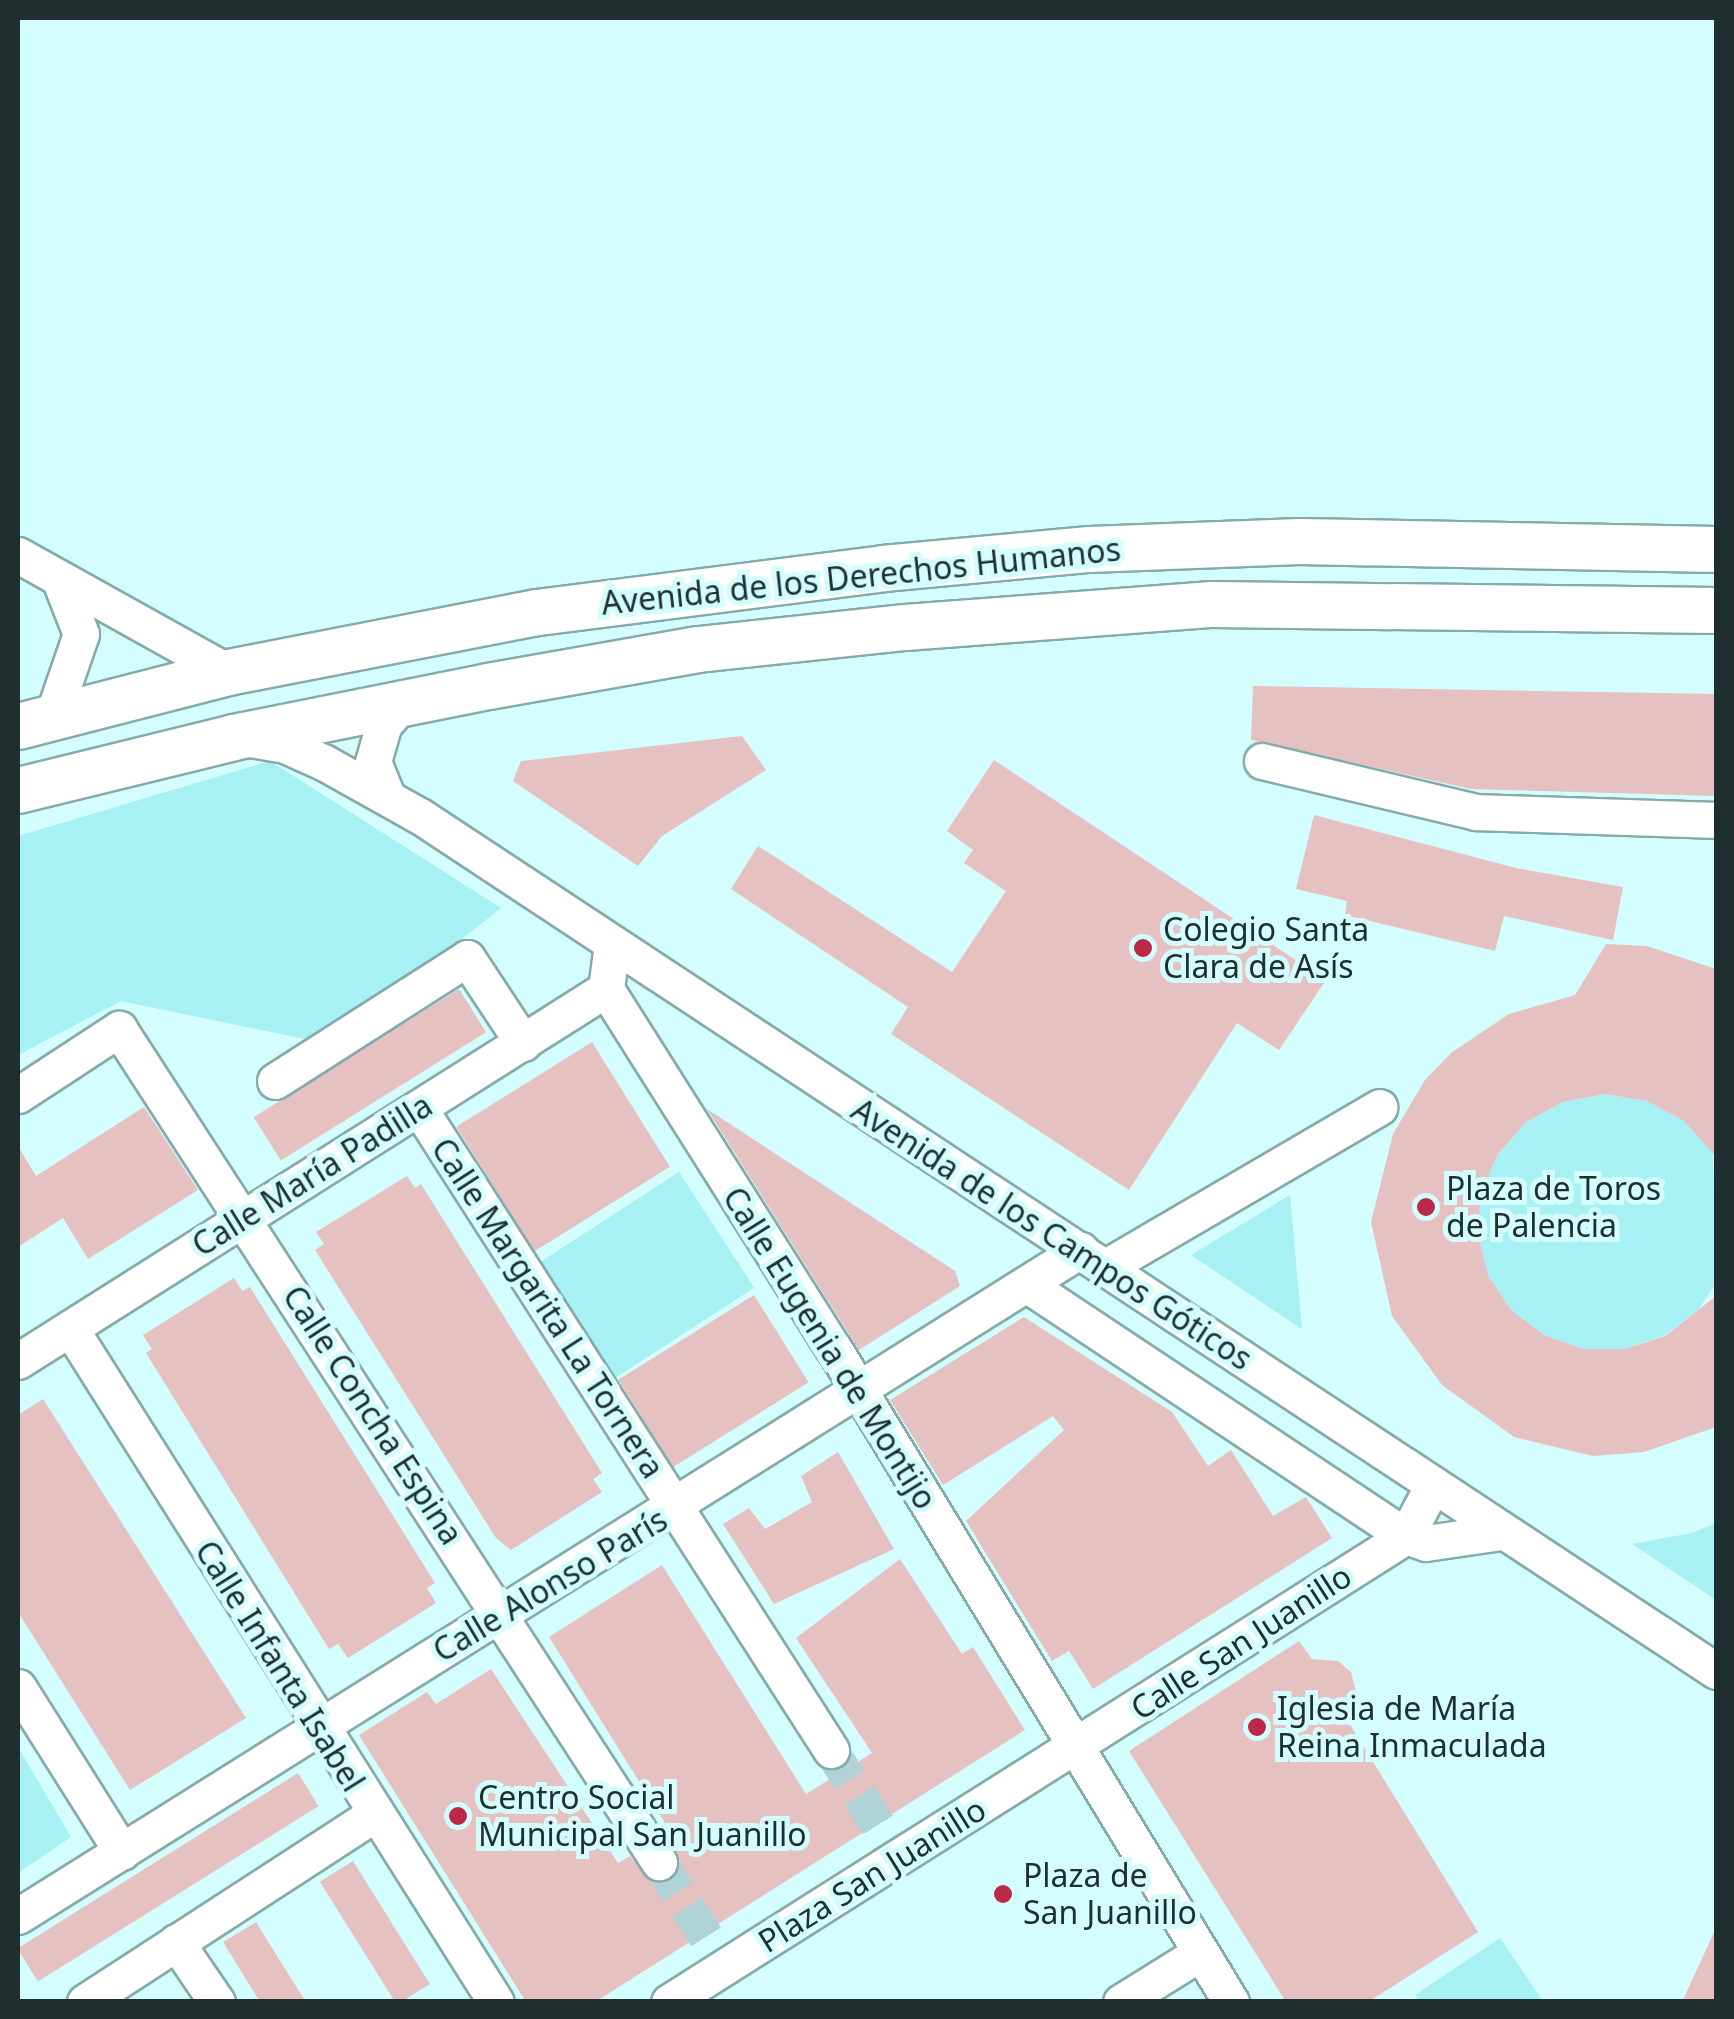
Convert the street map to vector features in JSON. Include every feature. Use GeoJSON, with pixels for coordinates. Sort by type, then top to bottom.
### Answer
{"type":"FeatureCollection","features":[{"type":"Feature","properties":{"kind":"main road","name":"Avenida de los Derechos Humanos"},"geometry":{"type":"LineString","coordinates":[[35,722],[228,672],[684,590],[1088,548],[1541,541],[1716,550]]}},
{"type":"Feature","properties":{"kind":"main road","name":"Avenida de los Derechos Humanos"},"geometry":{"type":"LineString","coordinates":[[18,790],[233,736],[698,649],[1212,604],[1716,610]]}},
{"type":"Feature","properties":{"kind":"street"},"geometry":{"type":"LineString","coordinates":[[18,554],[61,584],[228,672]]}},
{"type":"Feature","properties":{"kind":"street"},"geometry":{"type":"LineString","coordinates":[[35,722],[81,634],[61,584]]}},
{"type":"Feature","properties":{"kind":"street"},"geometry":{"type":"LineString","coordinates":[[387,796],[373,762],[377,742],[404,702]]}},
{"type":"Feature","properties":{"kind":"street","name":"Avenida de los Campos Góticos"},"geometry":{"type":"LineString","coordinates":[[233,736],[284,745],[387,796],[1716,1671]]}},
{"type":"Feature","properties":{"kind":"street"},"geometry":{"type":"LineString","coordinates":[[1262,761],[1476,812],[1716,820]]}},
{"type":"Feature","properties":{"kind":"street"},"geometry":{"type":"LineString","coordinates":[[606,990],[612,944]]}},
{"type":"Feature","properties":{"kind":"street"},"geometry":{"type":"LineString","coordinates":[[275,1081],[467,958],[523,1043]]}},
{"type":"Feature","properties":{"kind":"street","name":"Calle María Padilla"},"geometry":{"type":"LineString","coordinates":[[18,1361],[606,990]]}},
{"type":"Feature","properties":{"kind":"street","name":"Calle Eugenia de Montijo"},"geometry":{"type":"LineString","coordinates":[[606,990],[858,1391],[1231,2002]]}},
{"type":"Feature","properties":{"kind":"street","name":"Calle Concha Espina"},"geometry":{"type":"LineString","coordinates":[[18,1095],[119,1029],[501,1613],[658,1862]]}},
{"type":"Feature","properties":{"kind":"street","name":"Calle Alonso París"},"geometry":{"type":"LineString","coordinates":[[18,1916],[676,1507],[1026,1284],[1092,1259],[1379,1107]]}},
{"type":"Feature","properties":{"kind":"street","name":"Calle Margarita La Tornera"},"geometry":{"type":"LineString","coordinates":[[419,1108],[831,1750]]}},
{"type":"Feature","properties":{"kind":"street"},"geometry":{"type":"LineString","coordinates":[[1026,1284],[1406,1536],[1426,1543],[1501,1532]]}},
{"type":"Feature","properties":{"kind":"street","name":"Calle Infanta Isabel"},"geometry":{"type":"LineString","coordinates":[[70,1328],[373,1815],[496,2002]]}},
{"type":"Feature","properties":{"kind":"street","name":"Calle San Juanillo"},"geometry":{"type":"LineString","coordinates":[[1075,1749],[1406,1536],[1434,1485]]}},
{"type":"Feature","properties":{"kind":"street"},"geometry":{"type":"LineString","coordinates":[[18,1686],[122,1852]]}},
{"type":"Feature","properties":{"kind":"street","name":"Plaza San Juanillo"},"geometry":{"type":"LineString","coordinates":[[669,2002],[1075,1749]]}},
{"type":"Feature","properties":{"kind":"street"},"geometry":{"type":"LineString","coordinates":[[85,2002],[373,1815]]}},
{"type":"Feature","properties":{"kind":"street"},"geometry":{"type":"LineString","coordinates":[[176,1942],[217,2002]]}},
{"type":"Feature","properties":{"kind":"street"},"geometry":{"type":"LineString","coordinates":[[1121,2002],[1200,1953]]}},
{"type":"Feature","properties":{"kind":"shaded area"},"geometry":{"type":"Polygon","coordinates":[[[270,761],[501,908],[329,1044],[121,1001],[18,1055],[18,836],[270,761]]]}},
{"type":"Feature","properties":{"kind":"shaded area"},"geometry":{"type":"Polygon","coordinates":[[[1605,1094],[1647,1101],[1684,1121],[1713,1153],[1716,1283],[1698,1310],[1665,1335],[1625,1349],[1583,1349],[1544,1335],[1511,1310],[1488,1275],[1478,1234],[1481,1192],[1498,1154],[1526,1122],[1563,1102],[1605,1094]]]}},
{"type":"Feature","properties":{"kind":"shaded area"},"geometry":{"type":"Polygon","coordinates":[[[679,1172],[754,1288],[616,1378],[541,1262],[679,1172]]]}},
{"type":"Feature","properties":{"kind":"shaded area"},"geometry":{"type":"Polygon","coordinates":[[[1290,1195],[1302,1329],[1191,1255],[1290,1195]]]}},
{"type":"Feature","properties":{"kind":"shaded area"},"geometry":{"type":"Polygon","coordinates":[[[1716,1523],[1716,1600],[1632,1544],[1692,1533],[1716,1523]]]}},
{"type":"Feature","properties":{"kind":"shaded area"},"geometry":{"type":"Polygon","coordinates":[[[18,1747],[71,1837],[18,1873],[18,1747]]]}},
{"type":"Feature","properties":{"kind":"shaded area"},"geometry":{"type":"Polygon","coordinates":[[[1500,1938],[1543,2001],[1419,2001],[1415,1995],[1500,1938]]]}},
{"type":"Feature","properties":{"kind":"building"},"geometry":{"type":"Polygon","coordinates":[[[1253,686],[1716,694],[1716,796],[1471,789],[1251,740],[1253,686]]]}},
{"type":"Feature","properties":{"kind":"building"},"geometry":{"type":"Polygon","coordinates":[[[742,736],[766,770],[662,836],[638,866],[513,781],[521,761],[742,736]]]}},
{"type":"Feature","properties":{"kind":"building"},"geometry":{"type":"Polygon","coordinates":[[[994,760],[1326,980],[1279,1050],[1237,1023],[1129,1190],[891,1034],[908,1007],[731,889],[758,846],[952,972],[1006,891],[964,863],[973,850],[947,831],[994,760]]]}},
{"type":"Feature","properties":{"kind":"building"},"geometry":{"type":"Polygon","coordinates":[[[1314,815],[1516,868],[1623,887],[1613,940],[1504,916],[1495,951],[1345,915],[1347,901],[1296,889],[1314,815]]]}},
{"type":"Feature","properties":{"kind":"building","name":"Plaza de Toros de Palencia"},"geometry":{"type":"Polygon","coordinates":[[[1606,944],[1647,946],[1716,969],[1716,1157],[1684,1121],[1647,1101],[1605,1094],[1563,1102],[1526,1122],[1498,1154],[1481,1192],[1478,1234],[1488,1275],[1511,1310],[1544,1335],[1583,1349],[1625,1349],[1665,1336],[1716,1296],[1716,1427],[1644,1452],[1593,1456],[1514,1437],[1442,1385],[1392,1316],[1371,1222],[1393,1134],[1425,1080],[1451,1053],[1509,1014],[1575,995],[1606,944]]]}},
{"type":"Feature","properties":{"kind":"building"},"geometry":{"type":"Polygon","coordinates":[[[459,989],[486,1032],[281,1160],[254,1117],[459,989]]]}},
{"type":"Feature","properties":{"kind":"building"},"geometry":{"type":"Polygon","coordinates":[[[592,1042],[670,1167],[534,1251],[456,1127],[592,1042]]]}},
{"type":"Feature","properties":{"kind":"building"},"geometry":{"type":"Polygon","coordinates":[[[144,1107],[198,1190],[88,1259],[63,1218],[18,1247],[18,1146],[36,1176],[144,1107]]]}},
{"type":"Feature","properties":{"kind":"building"},"geometry":{"type":"Polygon","coordinates":[[[707,1109],[955,1271],[960,1286],[859,1350],[707,1109]]]}},
{"type":"Feature","properties":{"kind":"building"},"geometry":{"type":"Polygon","coordinates":[[[407,1176],[415,1188],[421,1184],[602,1473],[593,1479],[602,1492],[511,1550],[496,1538],[315,1250],[324,1244],[316,1232],[407,1176]]]}},
{"type":"Feature","properties":{"kind":"building"},"geometry":{"type":"Polygon","coordinates":[[[234,1278],[242,1291],[250,1287],[435,1583],[427,1588],[436,1603],[348,1658],[338,1644],[329,1649],[146,1353],[152,1349],[143,1335],[234,1278]]]}},
{"type":"Feature","properties":{"kind":"building"},"geometry":{"type":"Polygon","coordinates":[[[754,1295],[809,1382],[673,1467],[618,1380],[754,1295]]]}},
{"type":"Feature","properties":{"kind":"building"},"geometry":{"type":"Polygon","coordinates":[[[1024,1317],[1172,1412],[1208,1466],[1231,1450],[1273,1516],[1306,1497],[1332,1538],[1093,1689],[1069,1651],[1052,1661],[966,1521],[1064,1430],[1053,1416],[943,1485],[890,1400],[1024,1317]]]}},
{"type":"Feature","properties":{"kind":"building"},"geometry":{"type":"Polygon","coordinates":[[[43,1399],[246,1718],[130,1790],[18,1612],[18,1415],[43,1399]]]}},
{"type":"Feature","properties":{"kind":"building"},"geometry":{"type":"Polygon","coordinates":[[[838,1452],[894,1549],[774,1604],[723,1524],[749,1508],[765,1529],[812,1502],[801,1476],[838,1452]]]}},
{"type":"Feature","properties":{"kind":"building"},"geometry":{"type":"Polygon","coordinates":[[[900,1559],[962,1654],[973,1647],[1025,1730],[595,2002],[526,2002],[359,1735],[427,1692],[436,1704],[491,1669],[618,1863],[630,1856],[649,1880],[670,1880],[680,1862],[666,1833],[670,1831],[549,1637],[662,1565],[806,1794],[872,1753],[796,1638],[900,1559]]]}},
{"type":"Feature","properties":{"kind":"building"},"geometry":{"type":"Polygon","coordinates":[[[1299,1641],[1312,1659],[1338,1661],[1351,1672],[1357,1696],[1346,1718],[1478,1932],[1368,2002],[1286,2002],[1129,1751],[1299,1641]]]}},
{"type":"Feature","properties":{"kind":"building"},"geometry":{"type":"Polygon","coordinates":[[[298,1773],[319,1806],[38,1981],[18,1948],[298,1773]]]}},
{"type":"Feature","properties":{"kind":"building"},"geometry":{"type":"Polygon","coordinates":[[[353,1861],[430,1984],[395,2002],[320,1882],[353,1861]]]}},
{"type":"Feature","properties":{"kind":"building"},"geometry":{"type":"Polygon","coordinates":[[[256,1922],[306,2002],[260,2002],[223,1942],[256,1922]]]}},
{"type":"Feature","properties":{"kind":"building"},"geometry":{"type":"Polygon","coordinates":[[[1716,1928],[1716,2002],[1682,2002],[1716,1928]]]}},
{"type":"Feature","properties":{"kind":"tunnel"},"geometry":{"type":"LineString","coordinates":[[831,1750],[899,1858]]}},
{"type":"Feature","properties":{"kind":"tunnel"},"geometry":{"type":"LineString","coordinates":[[659,1862],[725,1967]]}},
{"type":"Feature","properties":{"kind":"place","name":"Colegio Santa Clara de Asís"},"geometry":{"type":"Point","coordinates":[1143,948]}},
{"type":"Feature","properties":{"kind":"place","name":"Plaza de Toros de Palencia"},"geometry":{"type":"Point","coordinates":[1426,1207]}},
{"type":"Feature","properties":{"kind":"place","name":"Iglesia de María Reina Inmaculada"},"geometry":{"type":"Point","coordinates":[1257,1727]}},
{"type":"Feature","properties":{"kind":"place","name":"Centro Social Municipal San Juanillo"},"geometry":{"type":"Point","coordinates":[458,1816]}},
{"type":"Feature","properties":{"kind":"place","name":"Plaza de San Juanillo"},"geometry":{"type":"Point","coordinates":[1003,1894]}}]}
